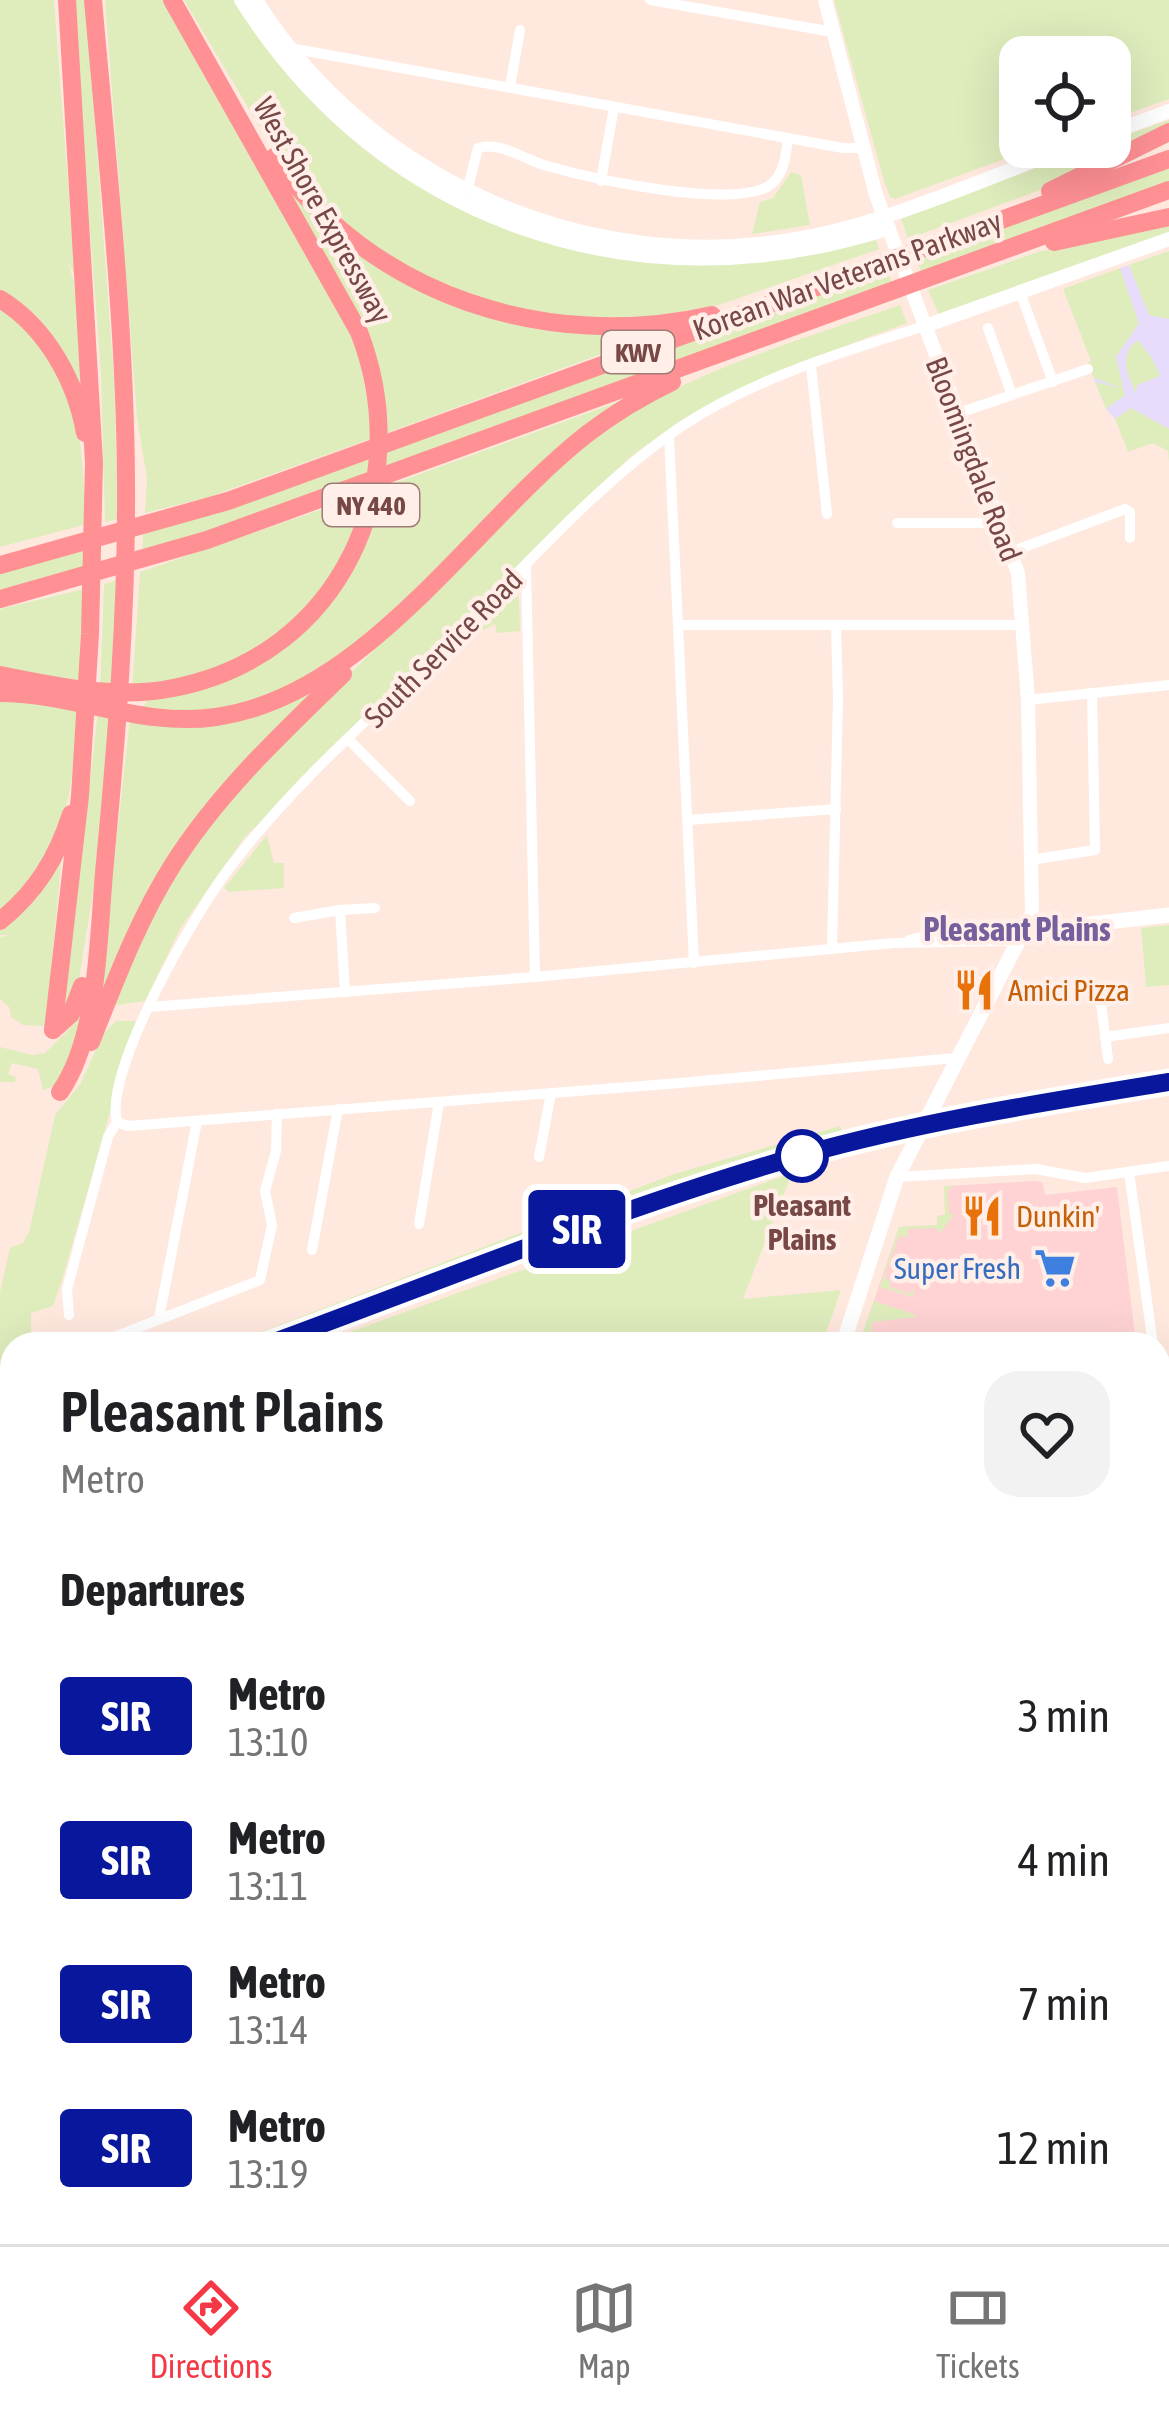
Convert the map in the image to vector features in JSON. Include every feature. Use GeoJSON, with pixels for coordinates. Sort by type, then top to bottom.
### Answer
{"type":"FeatureCollection","features":[{"type":"Feature","properties":{"kind":"highway"},"geometry":{"type":"LineString","coordinates":[[67,0],[93,417],[91,598],[78,816],[53,1030],[78,1000],[105,864]]}},
{"type":"Feature","properties":{"kind":"highway"},"geometry":{"type":"LineString","coordinates":[[93,0],[121,355],[125,589],[118,727],[83,1041],[75,1068],[55,1096],[78,1073],[136,931],[186,845],[248,767],[587,434],[654,391],[787,329]]}},
{"type":"Feature","properties":{"kind":"highway","name":"West Shore Expressway"},"geometry":{"type":"LineString","coordinates":[[0,675],[130,693],[172,689],[214,677],[276,644],[312,612],[340,575],[366,521],[377,478],[381,432],[369,362],[344,302],[172,0]]}},
{"type":"Feature","properties":{"kind":"highway"},"geometry":{"type":"LineString","coordinates":[[221,86],[287,176],[340,229],[398,270],[474,306],[549,325],[624,327],[709,316],[831,282]]}},
{"type":"Feature","properties":{"kind":"highway"},"geometry":{"type":"LineString","coordinates":[[946,240],[1169,132]]}},
{"type":"Feature","properties":{"kind":"highway","name":"Korean War Veterans Parkway"},"geometry":{"type":"LineString","coordinates":[[0,565],[166,521],[310,472],[1169,159]]}},
{"type":"Feature","properties":{"kind":"highway","name":"Korean War Veterans Parkway"},"geometry":{"type":"LineString","coordinates":[[0,599],[145,560],[308,504],[1169,190]]}},
{"type":"Feature","properties":{"kind":"highway"},"geometry":{"type":"LineString","coordinates":[[928,277],[1169,217]]}},
{"type":"Feature","properties":{"kind":"highway"},"geometry":{"type":"LineString","coordinates":[[0,299],[31,324],[70,382],[81,411],[92,479]]}},
{"type":"Feature","properties":{"kind":"highway"},"geometry":{"type":"LineString","coordinates":[[0,553],[166,521]]}},
{"type":"Feature","properties":{"kind":"highway"},"geometry":{"type":"LineString","coordinates":[[0,693],[164,718],[240,713],[280,700],[321,678],[408,605]]}},
{"type":"Feature","properties":{"kind":"highway"},"geometry":{"type":"LineString","coordinates":[[0,921],[28,896],[52,862],[72,812],[81,762]]}},
{"type":"Feature","properties":{"kind":"main road"},"geometry":{"type":"LineString","coordinates":[[847,1332],[896,1178],[1023,932],[1169,915]]}},
{"type":"Feature","properties":{"kind":"street"},"geometry":{"type":"LineString","coordinates":[[241,0],[292,72],[365,142],[436,190],[528,231],[626,255],[712,260],[793,253],[888,226],[1022,168]]}},
{"type":"Feature","properties":{"kind":"street"},"geometry":{"type":"LineString","coordinates":[[256,0],[290,48],[373,131],[467,191],[567,229],[666,245],[717,247],[888,226]]}},
{"type":"Feature","properties":{"kind":"street"},"geometry":{"type":"LineString","coordinates":[[650,0],[833,32]]}},
{"type":"Feature","properties":{"kind":"street","name":"Bloomingdale Road"},"geometry":{"type":"LineString","coordinates":[[825,0],[888,226],[1011,552],[1022,596],[1032,913],[1023,932]]}},
{"type":"Feature","properties":{"kind":"street"},"geometry":{"type":"LineString","coordinates":[[510,88],[520,30]]}},
{"type":"Feature","properties":{"kind":"street"},"geometry":{"type":"LineString","coordinates":[[290,48],[863,148]]}},
{"type":"Feature","properties":{"kind":"street"},"geometry":{"type":"LineString","coordinates":[[601,181],[614,107]]}},
{"type":"Feature","properties":{"kind":"street"},"geometry":{"type":"LineString","coordinates":[[1131,125],[1169,111]]}},
{"type":"Feature","properties":{"kind":"street"},"geometry":{"type":"LineString","coordinates":[[467,191],[478,148],[486,145],[601,181],[689,192],[763,189],[782,168],[788,138]]}},
{"type":"Feature","properties":{"kind":"street"},"geometry":{"type":"LineString","coordinates":[[925,326],[1169,238]]}},
{"type":"Feature","properties":{"kind":"street"},"geometry":{"type":"LineString","coordinates":[[1020,292],[1053,382]]}},
{"type":"Feature","properties":{"kind":"street","name":"South Service Road"},"geometry":{"type":"LineString","coordinates":[[70,1315],[68,1289],[108,1137],[117,1122],[114,1114],[120,1092],[149,1007],[219,880],[260,830],[614,481],[669,436],[733,398],[925,326]]}},
{"type":"Feature","properties":{"kind":"street"},"geometry":{"type":"LineString","coordinates":[[988,328],[1012,395]]}},
{"type":"Feature","properties":{"kind":"street"},"geometry":{"type":"LineString","coordinates":[[811,366],[827,514]]}},
{"type":"Feature","properties":{"kind":"street"},"geometry":{"type":"LineString","coordinates":[[956,414],[1088,369]]}},
{"type":"Feature","properties":{"kind":"street"},"geometry":{"type":"LineString","coordinates":[[669,436],[694,963]]}},
{"type":"Feature","properties":{"kind":"street"},"geometry":{"type":"LineString","coordinates":[[1011,552],[1125,509],[1130,512],[1130,538]]}},
{"type":"Feature","properties":{"kind":"street"},"geometry":{"type":"LineString","coordinates":[[897,523],[998,523]]}},
{"type":"Feature","properties":{"kind":"street"},"geometry":{"type":"LineString","coordinates":[[526,566],[535,977]]}},
{"type":"Feature","properties":{"kind":"street"},"geometry":{"type":"LineString","coordinates":[[680,625],[1024,625]]}},
{"type":"Feature","properties":{"kind":"street"},"geometry":{"type":"LineString","coordinates":[[832,949],[836,625]]}},
{"type":"Feature","properties":{"kind":"street"},"geometry":{"type":"LineString","coordinates":[[1028,700],[1169,686]]}},
{"type":"Feature","properties":{"kind":"street"},"geometry":{"type":"LineString","coordinates":[[1030,860],[1087,854],[1096,846],[1092,693]]}},
{"type":"Feature","properties":{"kind":"street"},"geometry":{"type":"LineString","coordinates":[[349,740],[410,801]]}},
{"type":"Feature","properties":{"kind":"street"},"geometry":{"type":"LineString","coordinates":[[688,820],[836,809]]}},
{"type":"Feature","properties":{"kind":"street"},"geometry":{"type":"LineString","coordinates":[[294,918],[375,908]]}},
{"type":"Feature","properties":{"kind":"street"},"geometry":{"type":"LineString","coordinates":[[340,910],[345,992]]}},
{"type":"Feature","properties":{"kind":"street"},"geometry":{"type":"LineString","coordinates":[[149,1007],[894,943],[1005,941],[1023,932]]}},
{"type":"Feature","properties":{"kind":"street"},"geometry":{"type":"LineString","coordinates":[[1101,1003],[1108,1059]]}},
{"type":"Feature","properties":{"kind":"street"},"geometry":{"type":"LineString","coordinates":[[1105,1037],[1169,1028]]}},
{"type":"Feature","properties":{"kind":"street"},"geometry":{"type":"LineString","coordinates":[[117,1122],[128,1126],[955,1058]]}},
{"type":"Feature","properties":{"kind":"street"},"geometry":{"type":"LineString","coordinates":[[539,1157],[550,1093]]}},
{"type":"Feature","properties":{"kind":"street"},"geometry":{"type":"LineString","coordinates":[[419,1223],[439,1102]]}},
{"type":"Feature","properties":{"kind":"street"},"geometry":{"type":"LineString","coordinates":[[312,1250],[338,1109]]}},
{"type":"Feature","properties":{"kind":"street"},"geometry":{"type":"LineString","coordinates":[[126,1332],[260,1280],[272,1225],[265,1191],[276,1150],[277,1114]]}},
{"type":"Feature","properties":{"kind":"street"},"geometry":{"type":"LineString","coordinates":[[159,1318],[197,1120]]}},
{"type":"Feature","properties":{"kind":"street"},"geometry":{"type":"LineString","coordinates":[[896,1178],[1036,1169],[1078,1178],[1169,1166]]}},
{"type":"Feature","properties":{"kind":"street"},"geometry":{"type":"LineString","coordinates":[[1129,1172],[1151,1332]]}},
{"type":"Feature","properties":{"kind":"shaded area"},"geometry":{"type":"Polygon","coordinates":[[[1135,263],[1169,314],[1169,429],[1131,408],[1115,419],[1106,409],[1088,363],[1108,355],[1120,268],[1135,263]]]}},
{"type":"Feature","properties":{"kind":"shaded area"},"geometry":{"type":"Polygon","coordinates":[[[1036,1181],[1043,1183],[1045,1195],[1117,1187],[1135,1332],[863,1332],[899,1227],[937,1225],[937,1216],[945,1215],[944,1186],[1036,1181]]]}},
{"type":"Feature","properties":{"kind":"green space"},"geometry":{"type":"Polygon","coordinates":[[[0,0],[54,0],[75,275],[67,261],[74,281],[84,395],[0,295],[0,0]]]}},
{"type":"Feature","properties":{"kind":"green space"},"geometry":{"type":"Polygon","coordinates":[[[72,0],[86,0],[114,379],[118,519],[105,522],[101,373],[72,0]]]}},
{"type":"Feature","properties":{"kind":"green space"},"geometry":{"type":"Polygon","coordinates":[[[105,0],[167,0],[353,333],[376,437],[209,497],[145,513],[147,479],[137,418],[105,0]]]}},
{"type":"Feature","properties":{"kind":"green space"},"geometry":{"type":"Polygon","coordinates":[[[184,0],[235,0],[291,79],[358,144],[432,194],[513,231],[600,254],[690,263],[783,258],[876,240],[879,249],[719,305],[631,321],[555,321],[436,286],[358,239],[274,151],[184,0]]]}},
{"type":"Feature","properties":{"kind":"green space"},"geometry":{"type":"Polygon","coordinates":[[[834,0],[1169,0],[1169,99],[1131,113],[1131,36],[999,36],[999,161],[895,199],[884,181],[834,0]]]}},
{"type":"Feature","properties":{"kind":"green space"},"geometry":{"type":"Polygon","coordinates":[[[1169,120],[1169,129],[1131,148],[1131,134],[1169,120]]]}},
{"type":"Feature","properties":{"kind":"green space"},"geometry":{"type":"Polygon","coordinates":[[[1169,165],[1169,185],[922,275],[916,258],[1169,165]]]}},
{"type":"Feature","properties":{"kind":"green space"},"geometry":{"type":"Polygon","coordinates":[[[1036,168],[1093,168],[908,239],[901,218],[1036,168]]]}},
{"type":"Feature","properties":{"kind":"green space"},"geometry":{"type":"Polygon","coordinates":[[[791,172],[801,175],[810,225],[752,234],[760,202],[773,198],[791,172]]]}},
{"type":"Feature","properties":{"kind":"green space"},"geometry":{"type":"Polygon","coordinates":[[[282,180],[437,295],[659,333],[387,433],[383,392],[282,180]]]}},
{"type":"Feature","properties":{"kind":"green space"},"geometry":{"type":"Polygon","coordinates":[[[1169,223],[1169,232],[939,315],[928,290],[1038,252],[1169,223]]]}},
{"type":"Feature","properties":{"kind":"green space"},"geometry":{"type":"Polygon","coordinates":[[[1169,251],[1169,319],[1149,315],[1129,265],[1169,251]]]}},
{"type":"Feature","properties":{"kind":"green space"},"geometry":{"type":"Polygon","coordinates":[[[1120,268],[1139,323],[1116,357],[1125,395],[1106,409],[1095,382],[1121,388],[1094,378],[1063,289],[1120,268]]]}},
{"type":"Feature","properties":{"kind":"green space"},"geometry":{"type":"Polygon","coordinates":[[[886,269],[893,284],[385,468],[386,453],[886,269]]]}},
{"type":"Feature","properties":{"kind":"green space"},"geometry":{"type":"Polygon","coordinates":[[[900,305],[907,323],[728,396],[629,458],[244,838],[180,929],[145,1001],[112,1006],[155,909],[210,822],[300,723],[576,451],[650,402],[690,382],[900,305]]]}},
{"type":"Feature","properties":{"kind":"green space"},"geometry":{"type":"Polygon","coordinates":[[[0,307],[45,352],[71,404],[82,462],[84,525],[0,547],[0,307]]]}},
{"type":"Feature","properties":{"kind":"green space"},"geometry":{"type":"Polygon","coordinates":[[[1138,340],[1160,376],[1137,385],[1136,394],[1126,358],[1138,340]]]}},
{"type":"Feature","properties":{"kind":"green space"},"geometry":{"type":"Polygon","coordinates":[[[637,395],[337,661],[289,692],[210,714],[143,707],[148,700],[293,638],[373,522],[379,523],[384,487],[637,395]]]}},
{"type":"Feature","properties":{"kind":"green space"},"geometry":{"type":"Polygon","coordinates":[[[1131,408],[1169,429],[1169,463],[1168,451],[1153,443],[1128,452],[1115,419],[1131,408]]]}},
{"type":"Feature","properties":{"kind":"green space"},"geometry":{"type":"Polygon","coordinates":[[[375,457],[373,472],[142,556],[143,534],[375,457]]]}},
{"type":"Feature","properties":{"kind":"green space"},"geometry":{"type":"Polygon","coordinates":[[[369,493],[335,574],[282,632],[215,671],[132,689],[140,572],[369,493]]]}},
{"type":"Feature","properties":{"kind":"green space"},"geometry":{"type":"Polygon","coordinates":[[[84,551],[84,569],[0,593],[0,572],[84,551]]]}},
{"type":"Feature","properties":{"kind":"green space"},"geometry":{"type":"Polygon","coordinates":[[[118,580],[113,688],[100,688],[104,584],[118,580]]]}},
{"type":"Feature","properties":{"kind":"green space"},"geometry":{"type":"Polygon","coordinates":[[[84,589],[79,684],[0,670],[0,609],[84,589]]]}},
{"type":"Feature","properties":{"kind":"green space"},"geometry":{"type":"Polygon","coordinates":[[[509,596],[519,597],[520,631],[497,633],[495,624],[477,633],[453,656],[453,650],[509,596]]]}},
{"type":"Feature","properties":{"kind":"green space"},"geometry":{"type":"Polygon","coordinates":[[[326,680],[240,769],[98,1003],[130,718],[172,724],[326,680]]]}},
{"type":"Feature","properties":{"kind":"green space"},"geometry":{"type":"Polygon","coordinates":[[[0,698],[78,707],[71,783],[57,838],[39,870],[0,913],[0,698]]]}},
{"type":"Feature","properties":{"kind":"green space"},"geometry":{"type":"Polygon","coordinates":[[[98,711],[111,714],[101,845],[76,997],[63,1017],[98,711]]]}},
{"type":"Feature","properties":{"kind":"green space"},"geometry":{"type":"Polygon","coordinates":[[[267,835],[274,863],[284,863],[284,888],[229,892],[224,888],[267,835]]]}},
{"type":"Feature","properties":{"kind":"green space"},"geometry":{"type":"Polygon","coordinates":[[[62,853],[46,1026],[23,1025],[11,1017],[0,999],[0,937],[12,935],[0,935],[0,926],[62,853]]]}},
{"type":"Feature","properties":{"kind":"green space"},"geometry":{"type":"Polygon","coordinates":[[[1169,925],[1169,985],[1146,987],[1141,928],[1169,925]]]}},
{"type":"Feature","properties":{"kind":"green space"},"geometry":{"type":"Polygon","coordinates":[[[82,1008],[81,1030],[58,1085],[43,1090],[38,1069],[12,1063],[8,1074],[16,1077],[15,1082],[0,1082],[0,1047],[45,1053],[76,1022],[82,1008]]]}},
{"type":"Feature","properties":{"kind":"green space"},"geometry":{"type":"Polygon","coordinates":[[[116,1021],[136,1021],[53,1306],[31,1313],[31,1332],[0,1332],[0,1292],[10,1248],[23,1243],[29,1232],[55,1115],[81,1083],[103,1034],[116,1021]]]}},
{"type":"Feature","properties":{"kind":"green space"},"geometry":{"type":"Polygon","coordinates":[[[908,1116],[901,1127],[739,1168],[497,1256],[494,1252],[345,1312],[340,1306],[275,1332],[261,1332],[674,1174],[840,1126],[843,1134],[908,1116]]]}},
{"type":"Feature","properties":{"kind":"green space"},"geometry":{"type":"Polygon","coordinates":[[[792,1173],[743,1299],[841,1290],[826,1332],[349,1332],[792,1173]]]}},
{"type":"Feature","properties":{"kind":"green space"},"geometry":{"type":"Polygon","coordinates":[[[944,1186],[955,1186],[947,1190],[949,1213],[954,1215],[939,1234],[937,1228],[908,1229],[907,1237],[899,1236],[884,1277],[890,1287],[909,1294],[914,1289],[913,1297],[880,1287],[899,1227],[937,1225],[937,1216],[945,1215],[944,1186]]]}},
{"type":"Feature","properties":{"kind":"green space"},"geometry":{"type":"Polygon","coordinates":[[[874,1301],[917,1317],[872,1322],[869,1332],[863,1332],[874,1301]]]}},
{"type":"Feature","properties":{"kind":"railway"},"geometry":{"type":"LineString","coordinates":[[301,1332],[600,1220],[802,1156],[939,1123],[1169,1082]]}},
{"type":"Feature","properties":{"kind":"metro line","name":"SIR"},"geometry":{"type":"LineString","coordinates":[[301,1332],[645,1204],[742,1173],[937,1122],[1169,1082]]}},
{"type":"Feature","properties":{"kind":"place","name":"Amici Pizza"},"geometry":{"type":"Point","coordinates":[974,990]}},
{"type":"Feature","properties":{"kind":"place","name":"Pleasant Plains"},"geometry":{"type":"Point","coordinates":[802,1156]}},
{"type":"Feature","properties":{"kind":"place","name":"Dunkin'"},"geometry":{"type":"Point","coordinates":[982,1216]}},
{"type":"Feature","properties":{"kind":"place","name":"Super Fresh"},"geometry":{"type":"Point","coordinates":[1055,1268]}},
{"type":"Feature","properties":{"kind":"district","name":"Pleasant Plains"},"geometry":{"type":"Point","coordinates":[1017,929]}}]}
